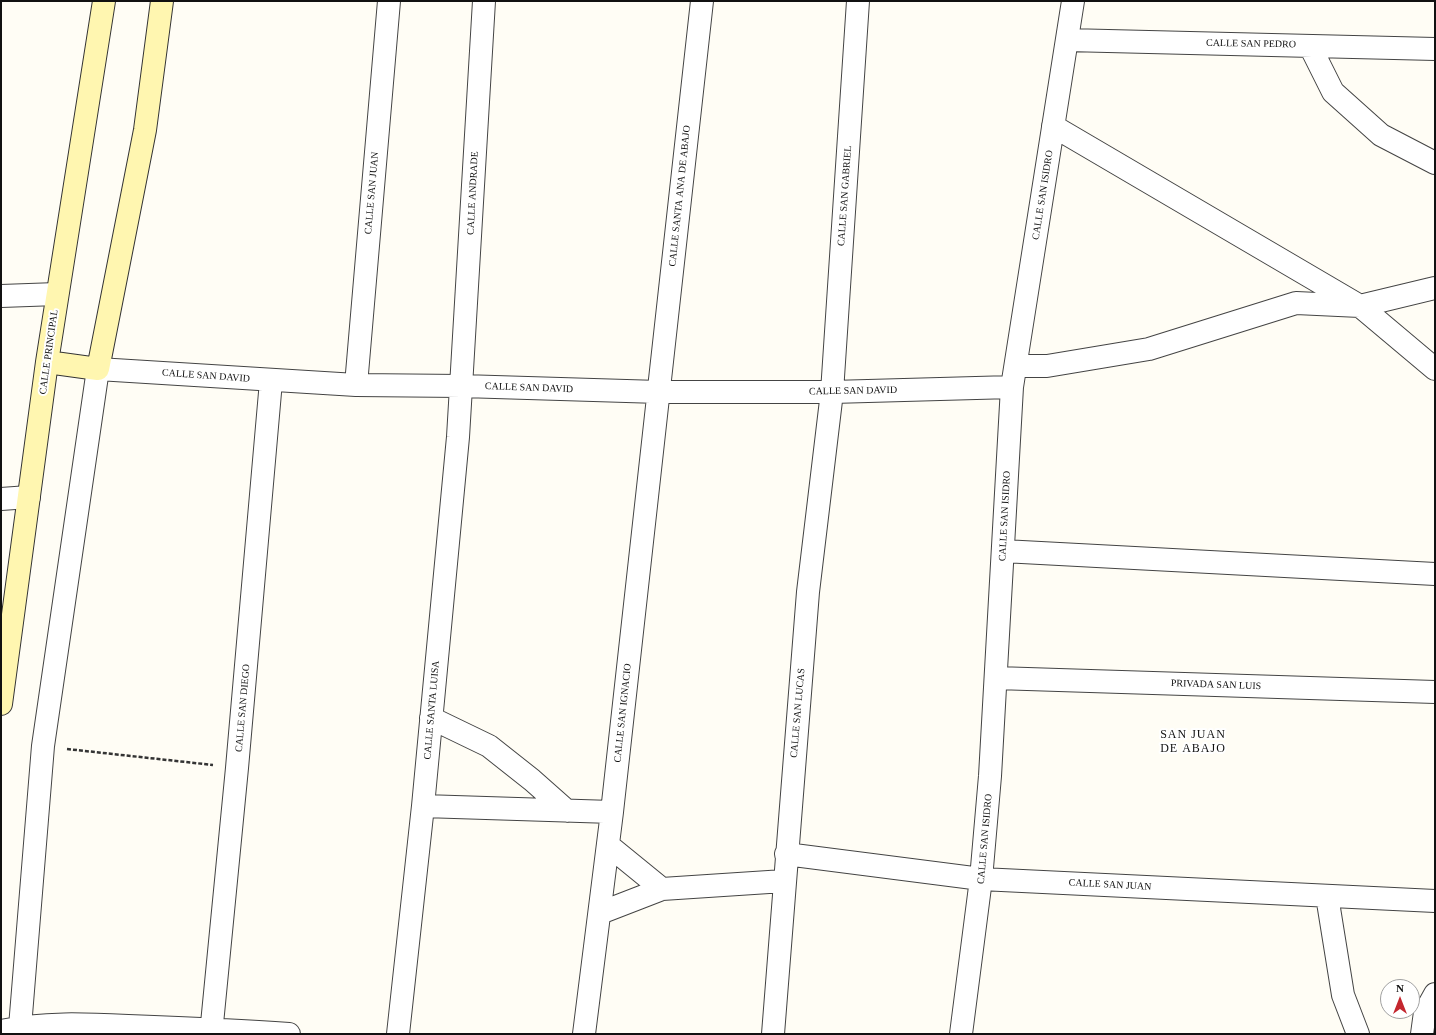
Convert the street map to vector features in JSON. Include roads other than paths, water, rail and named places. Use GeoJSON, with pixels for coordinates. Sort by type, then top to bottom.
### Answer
{"type":"FeatureCollection","features":[{"type":"Feature","properties":{"kind":"street","name":"CALLE PRINCIPAL"},"geometry":{"type":"LineString","coordinates":[[1,704],[47,362],[104,1]]}},
{"type":"Feature","properties":{"kind":"street"},"geometry":{"type":"LineString","coordinates":[[162,1],[145,130],[98,369],[43,746],[10,1029],[84,1024],[289,1034]]}},
{"type":"Feature","properties":{"kind":"street","name":"CALLE SAN JUAN"},"geometry":{"type":"LineString","coordinates":[[356,386],[388,1]]}},
{"type":"Feature","properties":{"kind":"street","name":"CALLE ANDRADE"},"geometry":{"type":"LineString","coordinates":[[462,386],[484,1]]}},
{"type":"Feature","properties":{"kind":"street","name":"CALLE SANTA ANA DE ABAJO"},"geometry":{"type":"LineString","coordinates":[[659,392],[702,1]]}},
{"type":"Feature","properties":{"kind":"street","name":"CALLE SAN GABRIEL"},"geometry":{"type":"LineString","coordinates":[[832,392],[858,1]]}},
{"type":"Feature","properties":{"kind":"street","name":"CALLE SAN ISIDRO"},"geometry":{"type":"LineString","coordinates":[[961,1034],[981,879],[990,776],[1014,377],[1073,1]]}},
{"type":"Feature","properties":{"kind":"street","name":"CALLE SAN PEDRO"},"geometry":{"type":"LineString","coordinates":[[1067,40],[1435,49]]}},
{"type":"Feature","properties":{"kind":"street"},"geometry":{"type":"LineString","coordinates":[[1310,46],[1333,92],[1382,135],[1435,163]]}},
{"type":"Feature","properties":{"kind":"street"},"geometry":{"type":"LineString","coordinates":[[1053,126],[1360,306],[1435,369]]}},
{"type":"Feature","properties":{"kind":"street","name":"CALLE SAN DAVID"},"geometry":{"type":"LineString","coordinates":[[47,362],[98,369],[356,386],[462,386],[659,392],[832,392],[1014,377],[1047,366],[1150,349],[1296,303],[1360,306],[1435,288]]}},
{"type":"Feature","properties":{"kind":"street"},"geometry":{"type":"LineString","coordinates":[[1,296],[57,294]]}},
{"type":"Feature","properties":{"kind":"street","name":"CALLE SAN DIEGO"},"geometry":{"type":"LineString","coordinates":[[211,1031],[237,768],[271,381]]}},
{"type":"Feature","properties":{"kind":"street","name":"CALLE SANTA LUISA"},"geometry":{"type":"LineString","coordinates":[[398,1034],[423,806],[462,386]]}},
{"type":"Feature","properties":{"kind":"street","name":"CALLE SAN IGNACIO"},"geometry":{"type":"LineString","coordinates":[[584,1034],[612,812],[659,392]]}},
{"type":"Feature","properties":{"kind":"street","name":"CALLE SAN LUCAS"},"geometry":{"type":"LineString","coordinates":[[773,1034],[786,854],[808,592],[832,392]]}},
{"type":"Feature","properties":{"kind":"street"},"geometry":{"type":"LineString","coordinates":[[1,499],[29,498]]}},
{"type":"Feature","properties":{"kind":"street"},"geometry":{"type":"LineString","coordinates":[[1003,552],[1435,574]]}},
{"type":"Feature","properties":{"kind":"street","name":"PRIVADA SAN LUIS"},"geometry":{"type":"LineString","coordinates":[[996,678],[1435,692]]}},
{"type":"Feature","properties":{"kind":"street"},"geometry":{"type":"LineString","coordinates":[[431,718],[489,746],[532,780],[567,811]]}},
{"type":"Feature","properties":{"kind":"street"},"geometry":{"type":"LineString","coordinates":[[423,806],[612,812]]}},
{"type":"Feature","properties":{"kind":"street"},"geometry":{"type":"LineString","coordinates":[[608,845],[662,889]]}},
{"type":"Feature","properties":{"kind":"street","name":"CALLE SAN JUAN"},"geometry":{"type":"LineString","coordinates":[[786,854],[981,879],[1435,901]]}},
{"type":"Feature","properties":{"kind":"street"},"geometry":{"type":"LineString","coordinates":[[600,913],[662,889],[784,881]]}},
{"type":"Feature","properties":{"kind":"street"},"geometry":{"type":"LineString","coordinates":[[1327,896],[1343,995],[1358,1034]]}},
{"type":"Feature","properties":{"kind":"street"},"geometry":{"type":"LineString","coordinates":[[1422,1034],[1425,1012],[1435,994]]}},
{"type":"Feature","properties":{"kind":"district","name":"SAN JUAN DE ABAJO"},"geometry":{"type":"Point","coordinates":[1193,742]}}]}
